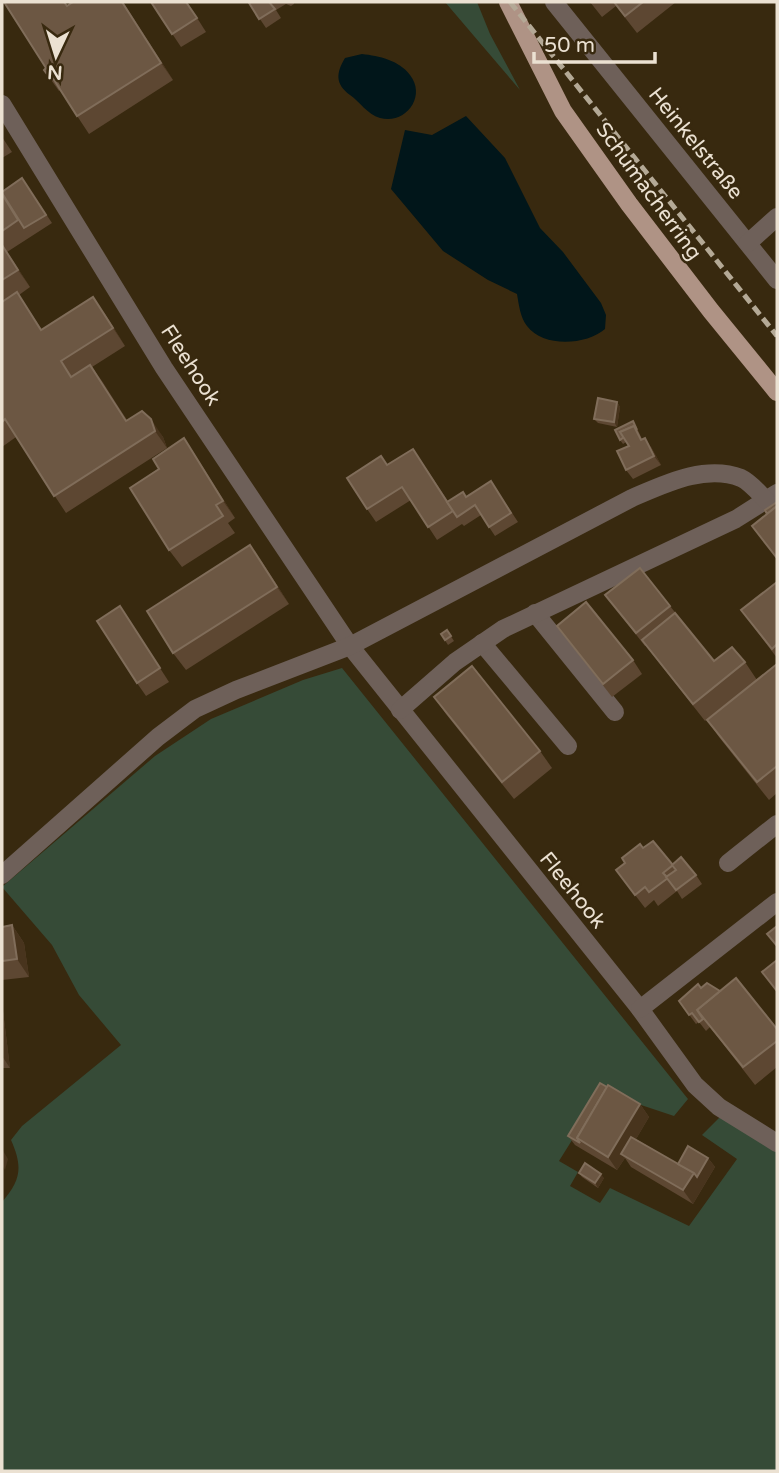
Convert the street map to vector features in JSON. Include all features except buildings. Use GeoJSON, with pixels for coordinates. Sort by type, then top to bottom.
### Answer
{"type":"FeatureCollection","features":[{"type":"Feature","properties":{"kind":"main road","name":"Schumacherring"},"geometry":{"type":"LineString","coordinates":[[508,2],[563,111],[629,204],[777,392]]}},
{"type":"Feature","properties":{"kind":"street","name":"Heinkelstraße"},"geometry":{"type":"LineString","coordinates":[[554,2],[724,201],[748,243],[777,280]]}},
{"type":"Feature","properties":{"kind":"street","name":"Fleehook"},"geometry":{"type":"LineString","coordinates":[[2,104],[164,368],[350,646],[640,1009],[703,1092],[719,1107],[777,1143]]}},
{"type":"Feature","properties":{"kind":"street"},"geometry":{"type":"LineString","coordinates":[[748,243],[777,217]]}},
{"type":"Feature","properties":{"kind":"street"},"geometry":{"type":"LineString","coordinates":[[2,875],[158,737],[195,709],[236,690],[350,646],[632,498],[671,482],[709,473],[742,478],[772,497],[736,519],[535,613],[482,643],[455,662],[400,710]]}},
{"type":"Feature","properties":{"kind":"street"},"geometry":{"type":"LineString","coordinates":[[535,613],[615,712]]}},
{"type":"Feature","properties":{"kind":"street"},"geometry":{"type":"LineString","coordinates":[[482,643],[568,746]]}},
{"type":"Feature","properties":{"kind":"street"},"geometry":{"type":"LineString","coordinates":[[728,863],[777,824]]}},
{"type":"Feature","properties":{"kind":"street"},"geometry":{"type":"LineString","coordinates":[[640,1009],[777,902]]}},
{"type":"Feature","properties":{"kind":"green space"},"geometry":{"type":"Polygon","coordinates":[[[445,2],[477,2],[490,34],[520,90],[445,2]]]}},
{"type":"Feature","properties":{"kind":"green space"},"geometry":{"type":"Polygon","coordinates":[[[342,668],[688,1099],[674,1116],[602,1092],[559,1161],[578,1172],[570,1186],[600,1203],[610,1188],[689,1226],[737,1159],[702,1135],[721,1116],[777,1148],[777,1471],[2,1471],[2,1202],[13,1187],[18,1173],[17,1158],[11,1140],[22,1126],[121,1045],[79,995],[52,945],[2,887],[155,756],[211,719],[303,680],[342,668]]]}},
{"type":"Feature","properties":{"kind":"shaded area"},"geometry":{"type":"Polygon","coordinates":[[[362,54],[394,62],[410,75],[415,83],[415,100],[405,113],[389,119],[375,116],[342,87],[338,78],[345,58],[362,54]]]}},
{"type":"Feature","properties":{"kind":"shaded area"},"geometry":{"type":"Polygon","coordinates":[[[466,116],[505,158],[540,228],[563,252],[601,303],[606,315],[605,329],[587,338],[565,342],[543,338],[534,333],[523,319],[517,294],[488,280],[443,251],[391,189],[405,130],[432,135],[466,116]]]}},
{"type":"Feature","properties":{"kind":"railway"},"geometry":{"type":"LineString","coordinates":[[510,2],[777,336]]}}]}
